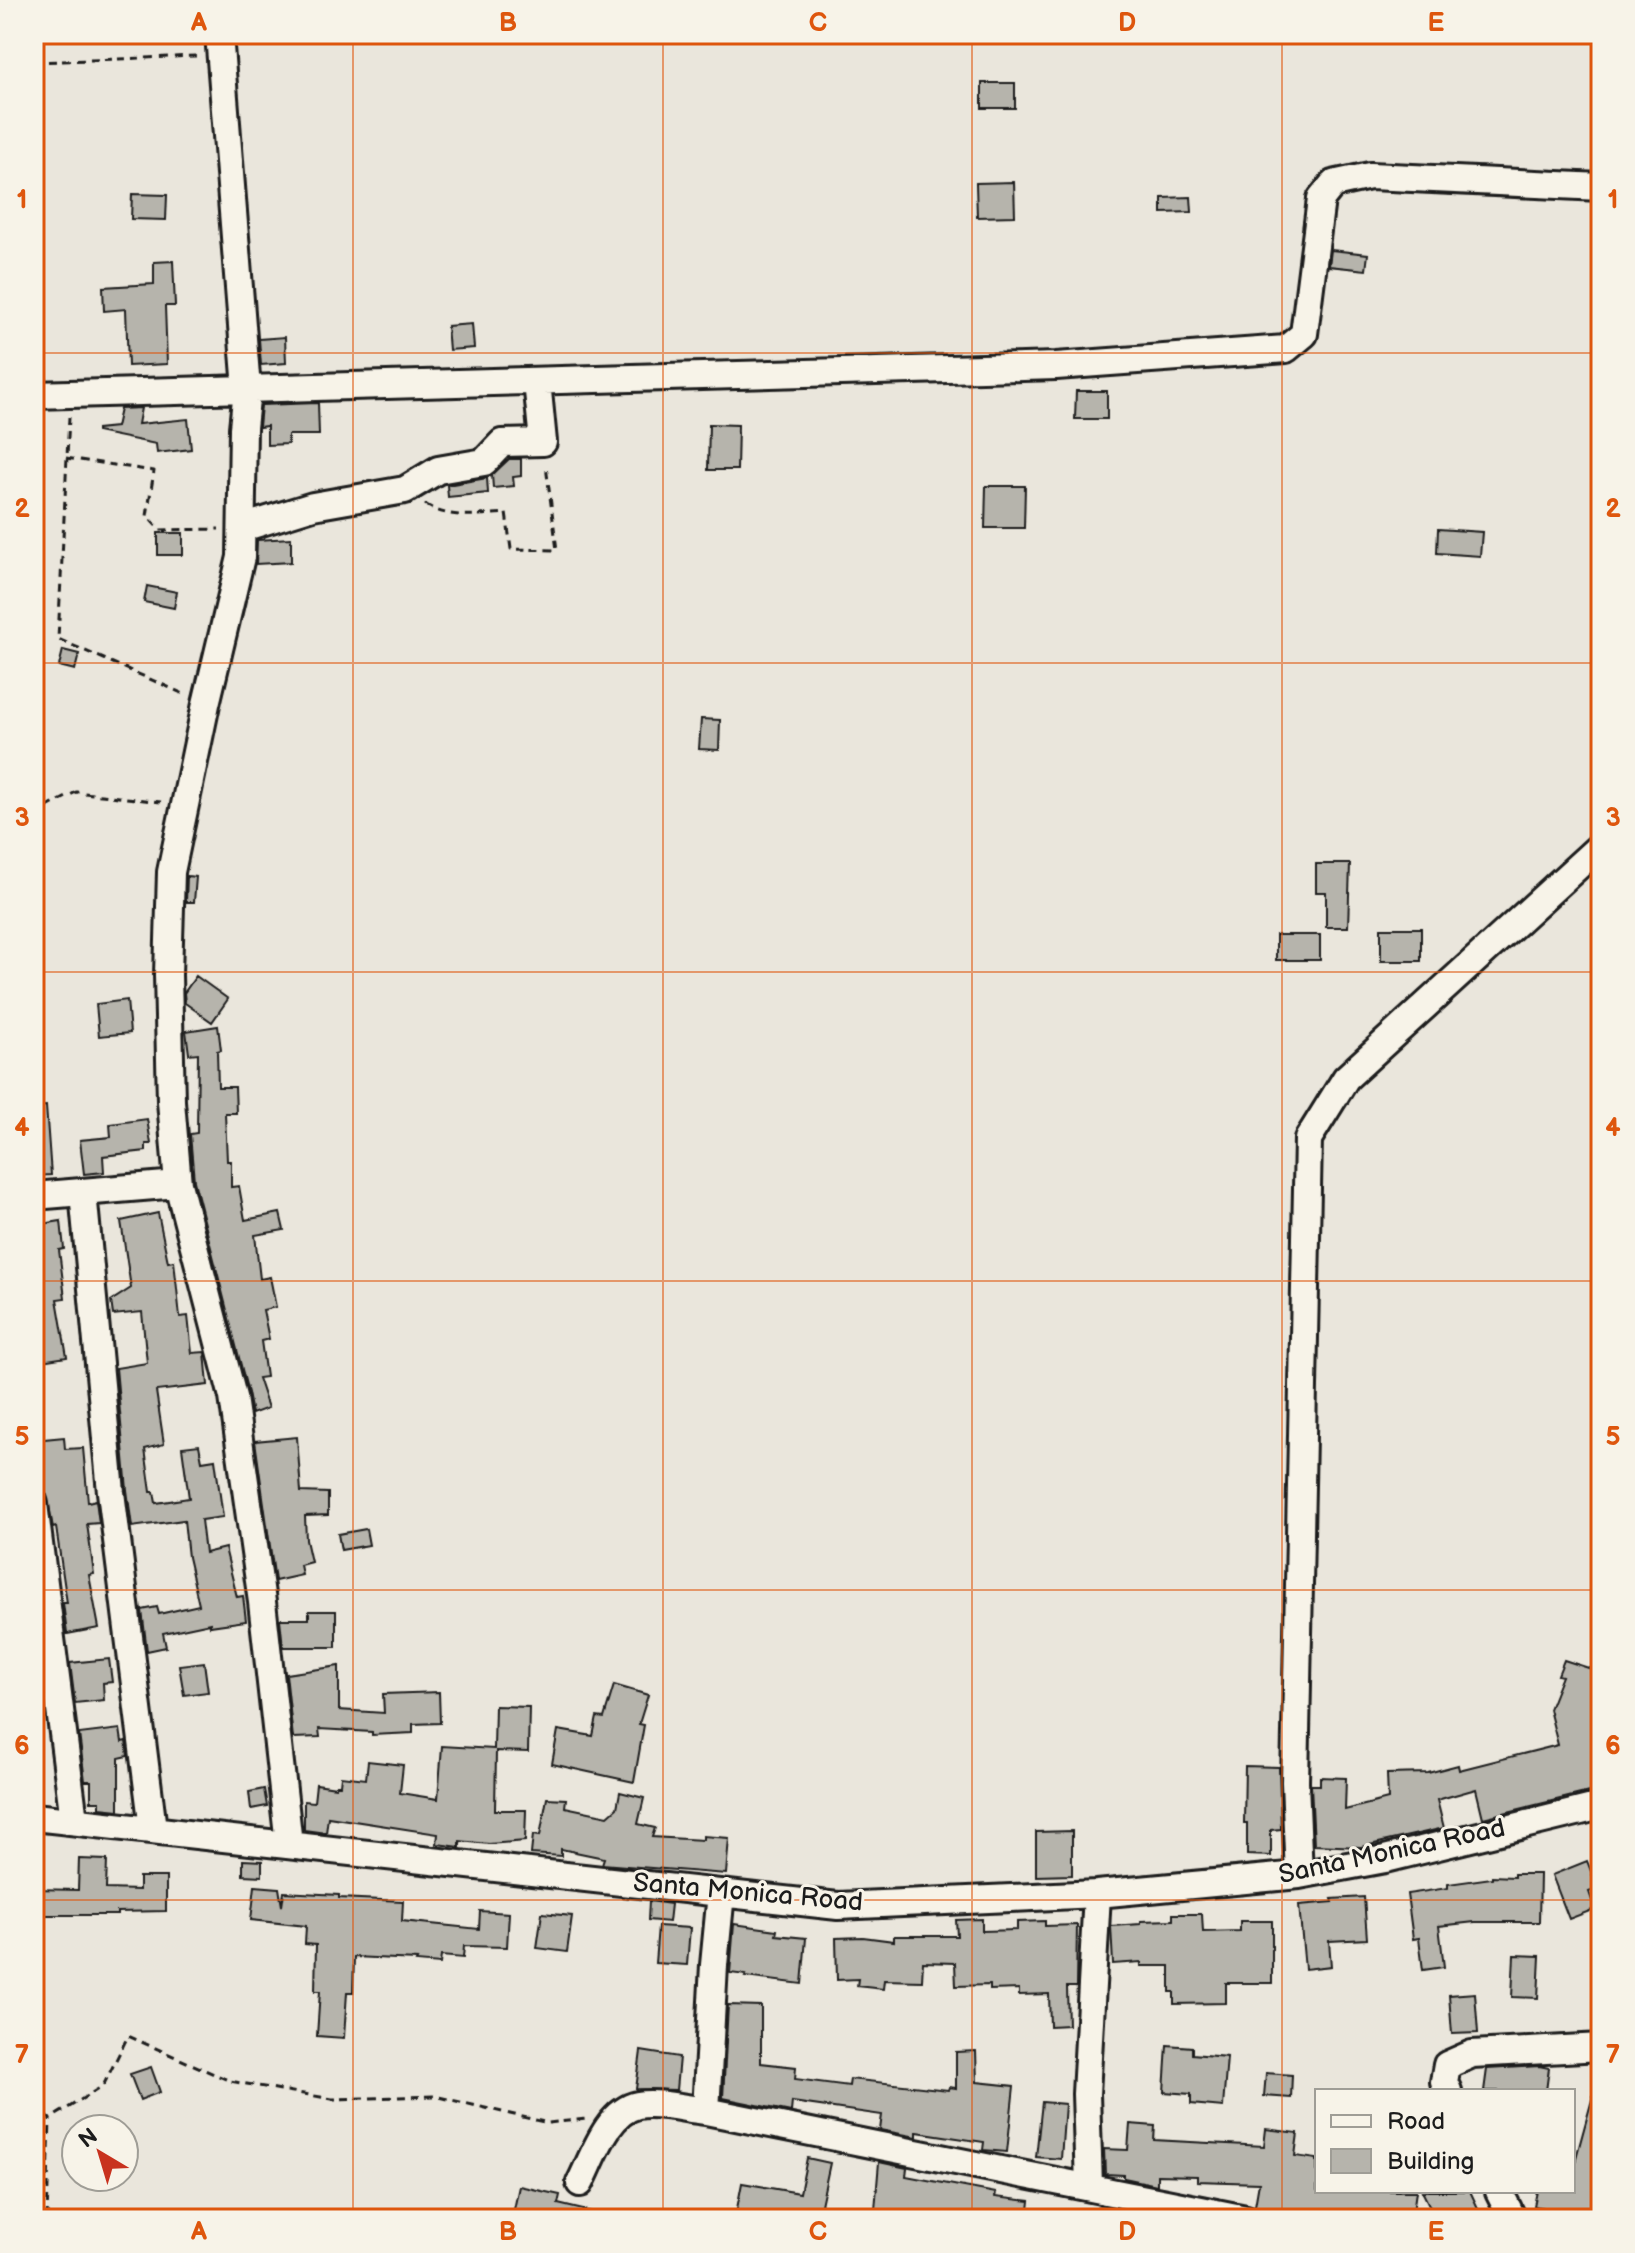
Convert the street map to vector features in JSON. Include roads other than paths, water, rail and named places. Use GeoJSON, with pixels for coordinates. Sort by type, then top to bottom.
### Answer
{"type":"FeatureCollection","features":[{"type":"Feature","properties":{"kind":"street"},"geometry":{"type":"LineString","coordinates":[[220,45],[247,389],[243,428],[241,557],[171,872],[168,975],[171,1101],[178,1184],[233,1397],[262,1602],[289,1844]]}},
{"type":"Feature","properties":{"kind":"street"},"geometry":{"type":"LineString","coordinates":[[34,395],[1056,366],[1286,349],[1304,334],[1321,199],[1333,184],[1370,176],[1601,187]]}},
{"type":"Feature","properties":{"kind":"street"},"geometry":{"type":"LineString","coordinates":[[242,528],[313,506],[405,490],[438,470],[484,462],[502,443],[543,442],[537,381]]}},
{"type":"Feature","properties":{"kind":"street"},"geometry":{"type":"LineString","coordinates":[[1299,1875],[1295,1782],[1308,1139],[1346,1078],[1601,845]]}},
{"type":"Feature","properties":{"kind":"street"},"geometry":{"type":"LineString","coordinates":[[34,1196],[178,1184]]}},
{"type":"Feature","properties":{"kind":"street"},"geometry":{"type":"LineString","coordinates":[[83,1192],[111,1492],[153,1829]]}},
{"type":"Feature","properties":{"kind":"street"},"geometry":{"type":"LineString","coordinates":[[34,1504],[74,1820]]}},
{"type":"Feature","properties":{"kind":"street","name":"Santa Monica Road"},"geometry":{"type":"LineString","coordinates":[[34,1817],[838,1906],[1097,1894],[1299,1875],[1385,1859],[1601,1806]]}},
{"type":"Feature","properties":{"kind":"street"},"geometry":{"type":"LineString","coordinates":[[706,2111],[721,1893]]}},
{"type":"Feature","properties":{"kind":"street"},"geometry":{"type":"LineString","coordinates":[[1089,2186],[1086,2094],[1097,1894]]}},
{"type":"Feature","properties":{"kind":"street"},"geometry":{"type":"LineString","coordinates":[[1447,2089],[1444,2082],[1447,2065],[1472,2054],[1601,2047]]}},
{"type":"Feature","properties":{"kind":"street"},"geometry":{"type":"LineString","coordinates":[[580,2183],[618,2116],[628,2108],[641,2104],[706,2111],[1246,2219]]}},
{"type":"Feature","properties":{"kind":"street"},"geometry":{"type":"LineString","coordinates":[[1500,2193],[1513,2219]]}}]}
